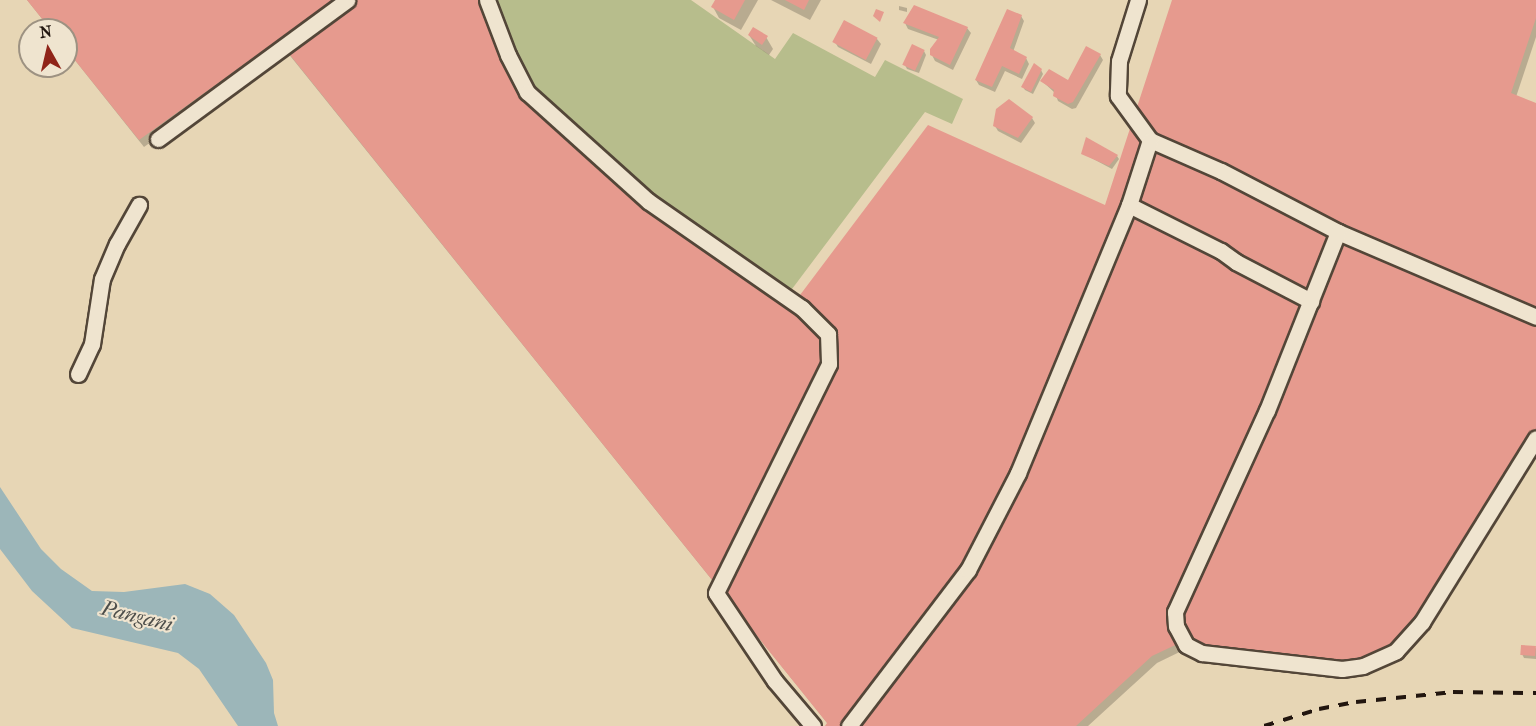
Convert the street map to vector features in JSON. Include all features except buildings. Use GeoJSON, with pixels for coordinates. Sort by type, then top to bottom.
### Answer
{"type":"FeatureCollection","features":[{"type":"Feature","properties":{"kind":"street"},"geometry":{"type":"LineString","coordinates":[[158,139],[347,0]]}},
{"type":"Feature","properties":{"kind":"street"},"geometry":{"type":"LineString","coordinates":[[487,0],[508,55],[527,92],[648,201],[802,308],[828,334],[829,364],[716,592],[775,681],[813,726]]}},
{"type":"Feature","properties":{"kind":"street"},"geometry":{"type":"LineString","coordinates":[[1138,0],[1119,61],[1118,96],[1150,140],[1221,171],[1338,232],[1536,317]]}},
{"type":"Feature","properties":{"kind":"street"},"geometry":{"type":"LineString","coordinates":[[849,726],[968,570],[1018,473],[1129,205],[1150,140]]}},
{"type":"Feature","properties":{"kind":"street"},"geometry":{"type":"LineString","coordinates":[[78,374],[92,344],[102,279],[117,244],[139,205]]}},
{"type":"Feature","properties":{"kind":"street"},"geometry":{"type":"LineString","coordinates":[[1129,205],[1221,251],[1236,262],[1311,301]]}},
{"type":"Feature","properties":{"kind":"street"},"geometry":{"type":"LineString","coordinates":[[1338,232],[1267,410],[1175,612],[1176,626],[1186,645],[1202,653],[1342,669],[1363,666],[1396,651],[1422,622],[1536,438]]}},
{"type":"Feature","properties":{"kind":"green space"},"geometry":{"type":"Polygon","coordinates":[[[494,0],[691,0],[775,59],[793,33],[875,77],[885,60],[963,99],[952,124],[925,112],[789,293],[651,197],[531,88],[512,53],[494,0]]]}},
{"type":"Feature","properties":{"kind":"water","name":"Pangani"},"geometry":{"type":"Polygon","coordinates":[[[0,487],[41,549],[61,569],[92,591],[124,592],[185,584],[210,594],[234,615],[266,663],[273,680],[274,713],[278,726],[238,726],[199,669],[178,653],[72,628],[32,591],[0,549],[0,487]]]}},
{"type":"Feature","properties":{"kind":"railway"},"geometry":{"type":"LineString","coordinates":[[1264,726],[1319,709],[1356,702],[1453,692],[1536,693]]}}]}
